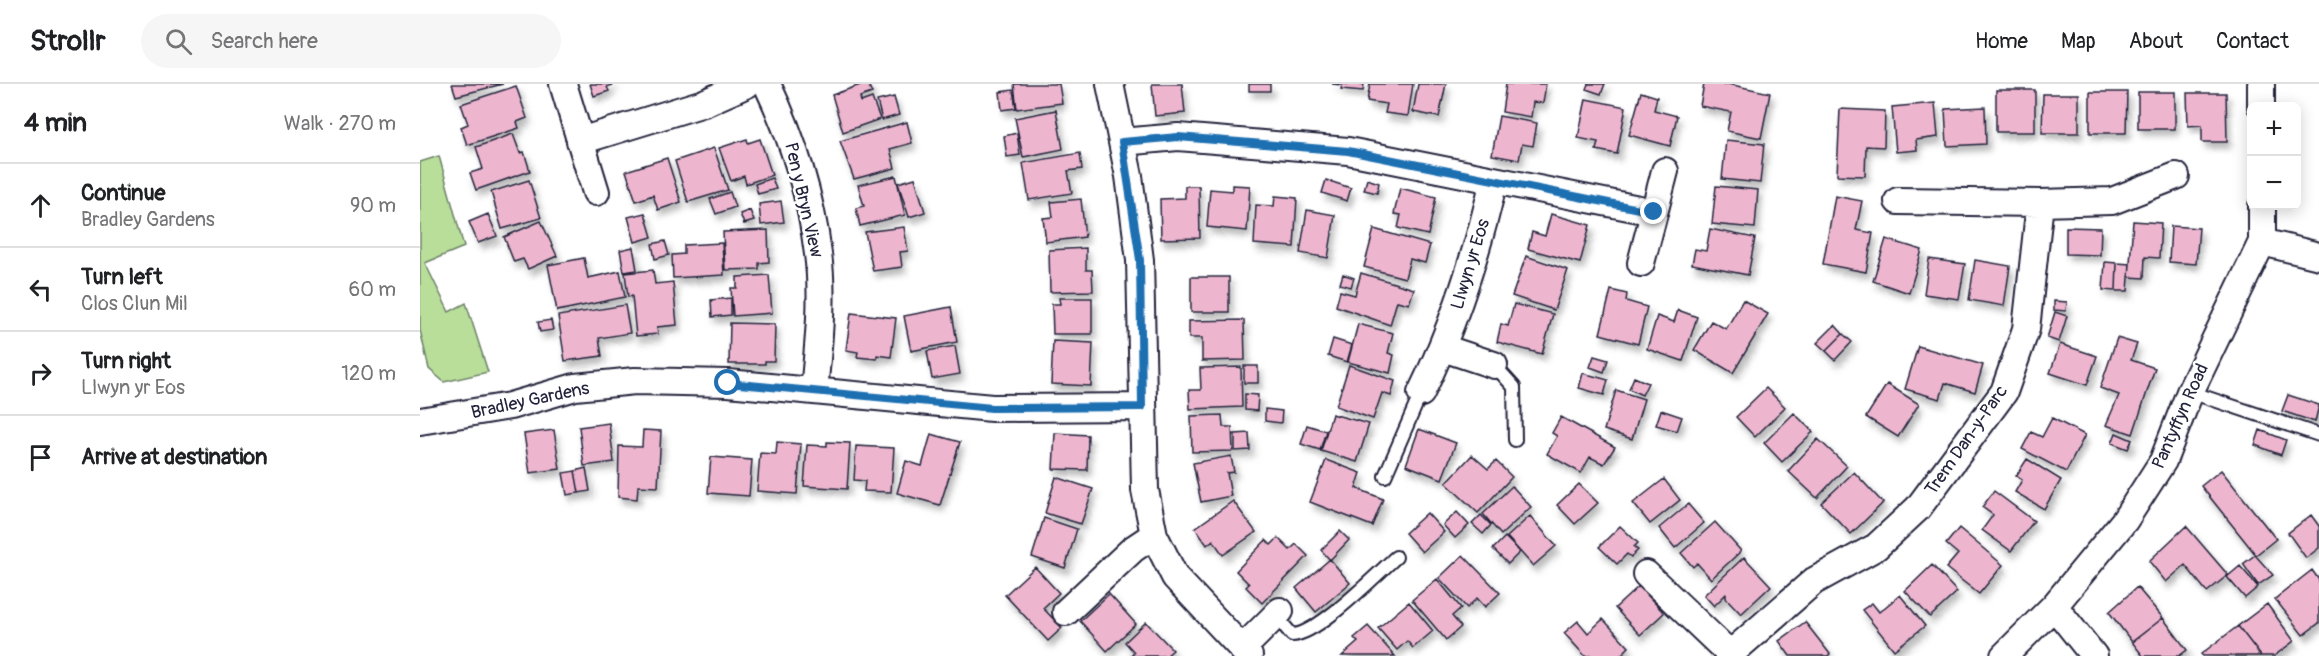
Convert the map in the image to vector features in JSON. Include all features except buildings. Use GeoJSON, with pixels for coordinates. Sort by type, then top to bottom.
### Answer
{"type":"FeatureCollection","features":[{"type":"Feature","properties":{"kind":"street"},"geometry":{"type":"LineString","coordinates":[[563,84],[596,192]]}},
{"type":"Feature","properties":{"kind":"street"},"geometry":{"type":"LineString","coordinates":[[580,141],[704,103],[747,84]]}},
{"type":"Feature","properties":{"kind":"street","name":"Pen y Bryn View"},"geometry":{"type":"LineString","coordinates":[[767,84],[785,121],[801,174],[819,255],[820,330],[814,392]]}},
{"type":"Feature","properties":{"kind":"street"},"geometry":{"type":"LineString","coordinates":[[1110,84],[1122,142],[1140,260],[1145,490],[1154,535],[1175,578],[1245,653],[1278,614]]}},
{"type":"Feature","properties":{"kind":"street"},"geometry":{"type":"LineString","coordinates":[[2261,84],[2261,102]]}},
{"type":"Feature","properties":{"kind":"street"},"geometry":{"type":"LineString","coordinates":[[1122,142],[1178,137],[1348,151],[1654,212]]}},
{"type":"Feature","properties":{"kind":"street"},"geometry":{"type":"LineString","coordinates":[[1641,263],[1665,171]]}},
{"type":"Feature","properties":{"kind":"street"},"geometry":{"type":"LineString","coordinates":[[1898,201],[2040,203],[2112,201],[2176,177]]}},
{"type":"Feature","properties":{"kind":"street","name":"Llwyn yr Eos"},"geometry":{"type":"LineString","coordinates":[[1421,393],[1443,348],[1471,268],[1494,180]]}},
{"type":"Feature","properties":{"kind":"street","name":"Trem Dan-y-Parc"},"geometry":{"type":"LineString","coordinates":[[1729,655],[1814,581],[1876,547],[1909,516],[2004,392],[2026,329],[2040,203]]}},
{"type":"Feature","properties":{"kind":"street","name":"Pantyffyn Road"},"geometry":{"type":"LineString","coordinates":[[2004,656],[2054,606],[2125,520],[2163,461],[2190,392],[2262,242],[2262,210]]}},
{"type":"Feature","properties":{"kind":"street"},"geometry":{"type":"LineString","coordinates":[[2262,242],[2319,256]]}},
{"type":"Feature","properties":{"kind":"street"},"geometry":{"type":"LineString","coordinates":[[1443,348],[1494,365]]}},
{"type":"Feature","properties":{"kind":"street","name":"Bradley Gardens"},"geometry":{"type":"LineString","coordinates":[[420,421],[510,406],[575,387],[635,381],[728,383],[992,408],[1142,407]]}},
{"type":"Feature","properties":{"kind":"street"},"geometry":{"type":"LineString","coordinates":[[1066,612],[1133,549],[1154,535]]}},
{"type":"Feature","properties":{"kind":"street"},"geometry":{"type":"LineString","coordinates":[[1646,574],[1729,655]]}},
{"type":"Feature","properties":{"kind":"street"},"geometry":{"type":"LineString","coordinates":[[2054,606],[2094,656]]}},
{"type":"Feature","properties":{"kind":"lane"},"geometry":{"type":"LineString","coordinates":[[1494,365],[1514,387],[1515,440]]}},
{"type":"Feature","properties":{"kind":"lane"},"geometry":{"type":"LineString","coordinates":[[2190,392],[2319,435]]}},
{"type":"Feature","properties":{"kind":"lane"},"geometry":{"type":"LineString","coordinates":[[1385,476],[1421,393]]}},
{"type":"Feature","properties":{"kind":"lane"},"geometry":{"type":"LineString","coordinates":[[1278,614],[1292,635],[1302,635],[1396,557]]}},
{"type":"Feature","properties":{"kind":"green space"},"geometry":{"type":"Polygon","coordinates":[[[439,156],[464,247],[425,263],[449,312],[466,303],[488,372],[444,382],[429,369],[420,330],[420,162],[439,156]]]}},
{"type":"Feature","properties":{"kind":"route"},"geometry":{"type":"LineString","coordinates":[[728,383],[992,408],[1142,407],[1140,260],[1122,142],[1178,137],[1348,151],[1654,212]]}}]}
